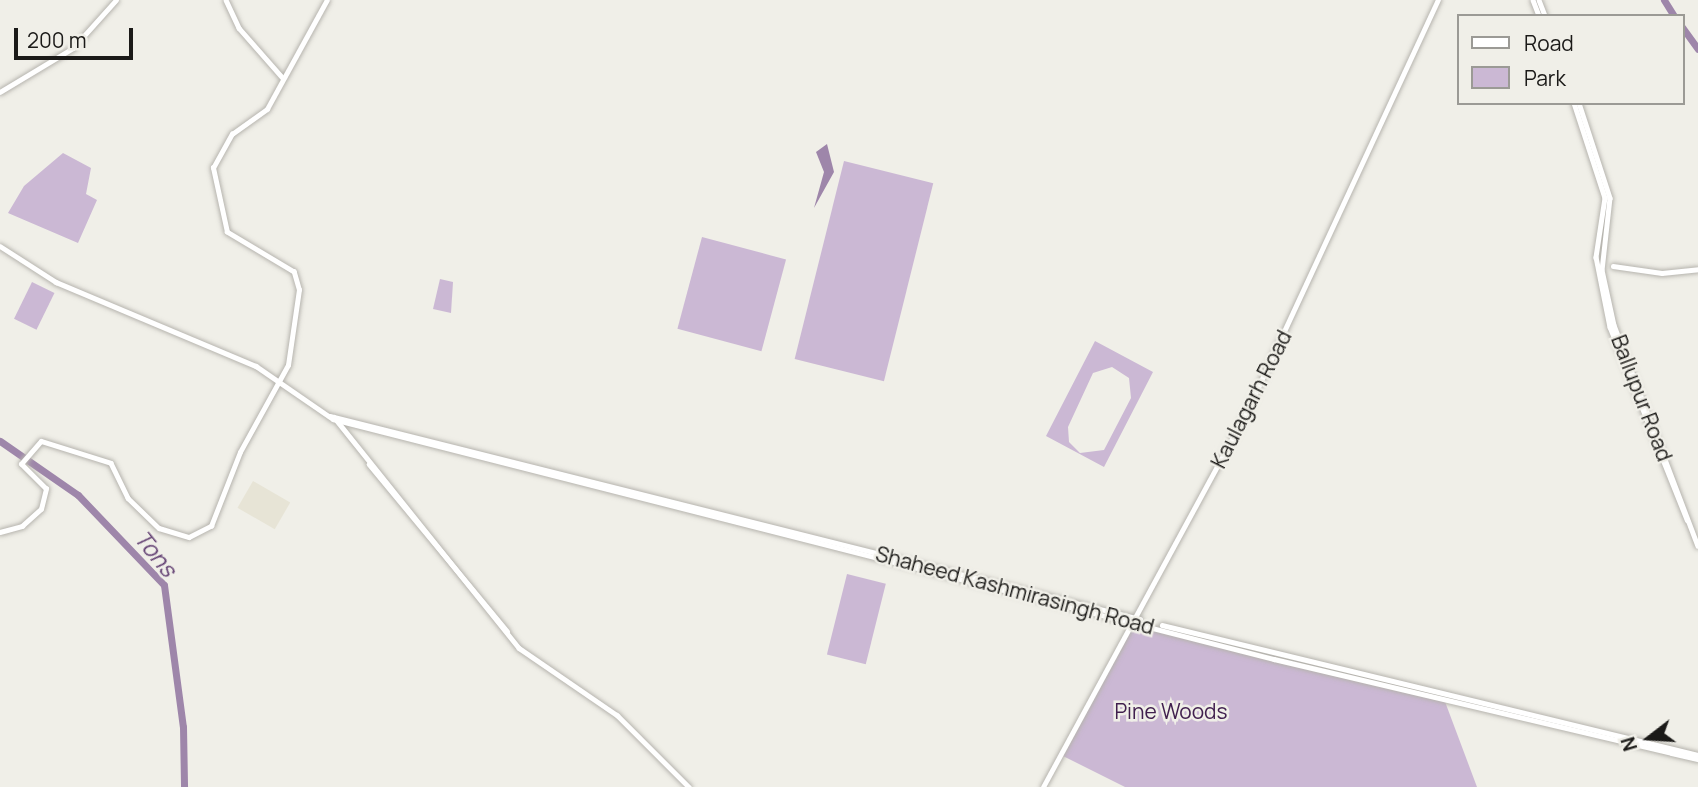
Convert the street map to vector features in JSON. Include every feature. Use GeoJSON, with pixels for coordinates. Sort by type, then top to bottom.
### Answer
{"type":"FeatureCollection","features":[{"type":"Feature","properties":{"kind":"street"},"geometry":{"type":"LineString","coordinates":[[0,92],[73,48],[116,0]]}},
{"type":"Feature","properties":{"kind":"street"},"geometry":{"type":"LineString","coordinates":[[226,0],[239,28],[284,79]]}},
{"type":"Feature","properties":{"kind":"street"},"geometry":{"type":"LineString","coordinates":[[0,532],[33,520],[46,497],[42,482],[22,461],[34,443],[51,442],[111,463],[137,508],[159,528],[189,537],[211,526],[240,452],[281,380],[294,349],[297,276],[230,236],[212,173],[223,144],[258,119],[284,79],[327,0]]}},
{"type":"Feature","properties":{"kind":"street","name":"Kaulagarh Road"},"geometry":{"type":"LineString","coordinates":[[1043,787],[1248,409],[1438,0]]}},
{"type":"Feature","properties":{"kind":"street","name":"Ballupur Road"},"geometry":{"type":"LineString","coordinates":[[1577,105],[1610,198],[1602,270],[1614,325],[1685,516]]}},
{"type":"Feature","properties":{"kind":"street","name":"Ballupur Road"},"geometry":{"type":"LineString","coordinates":[[1577,105],[1604,205],[1596,257],[1609,327],[1698,546]]}},
{"type":"Feature","properties":{"kind":"street"},"geometry":{"type":"LineString","coordinates":[[0,246],[33,272],[281,380],[332,417],[536,664],[569,688],[617,715],[689,787]]}},
{"type":"Feature","properties":{"kind":"street"},"geometry":{"type":"LineString","coordinates":[[1613,266],[1662,273],[1698,269]]}},
{"type":"Feature","properties":{"kind":"street","name":"Shaheed Kashmirasingh Road"},"geometry":{"type":"LineString","coordinates":[[332,417],[1134,620],[1698,757]]}},
{"type":"Feature","properties":{"kind":"shaded area"},"geometry":{"type":"Polygon","coordinates":[[[827,144],[834,172],[814,208],[824,172],[816,152],[827,144]]]}},
{"type":"Feature","properties":{"kind":"shaded area"},"geometry":{"type":"Polygon","coordinates":[[[253,481],[290,502],[275,529],[238,508],[253,481]]]}},
{"type":"Feature","properties":{"kind":"green space"},"geometry":{"type":"Polygon","coordinates":[[[63,153],[91,168],[86,194],[97,200],[78,243],[8,213],[24,186],[63,153]]]}},
{"type":"Feature","properties":{"kind":"green space"},"geometry":{"type":"Polygon","coordinates":[[[844,161],[933,183],[884,381],[795,359],[844,161]]]}},
{"type":"Feature","properties":{"kind":"green space"},"geometry":{"type":"Polygon","coordinates":[[[702,237],[786,260],[761,351],[677,329],[702,237]]]}},
{"type":"Feature","properties":{"kind":"green space"},"geometry":{"type":"Polygon","coordinates":[[[440,279],[453,282],[451,313],[433,309],[440,279]]]}},
{"type":"Feature","properties":{"kind":"green space"},"geometry":{"type":"Polygon","coordinates":[[[32,282],[54,293],[36,330],[14,319],[32,282]]]}},
{"type":"Feature","properties":{"kind":"green space"},"geometry":{"type":"Polygon","coordinates":[[[1095,341],[1153,372],[1104,467],[1046,436],[1095,341]],[[1112,367],[1093,373],[1068,427],[1069,442],[1080,453],[1104,450],[1131,398],[1129,378],[1112,367]]]}},
{"type":"Feature","properties":{"kind":"green space"},"geometry":{"type":"Polygon","coordinates":[[[847,574],[886,584],[866,664],[827,655],[847,574]]]}},
{"type":"Feature","properties":{"kind":"green space","name":"Pine Woods"},"geometry":{"type":"Polygon","coordinates":[[[1133,621],[1444,699],[1477,787],[1125,787],[1061,755],[1133,621]]]}},
{"type":"Feature","properties":{"kind":"waterway"},"geometry":{"type":"LineString","coordinates":[[1664,0],[1673,14]]}},
{"type":"Feature","properties":{"kind":"waterway"},"geometry":{"type":"LineString","coordinates":[[1684,30],[1698,49]]}},
{"type":"Feature","properties":{"kind":"waterway","name":"Tons"},"geometry":{"type":"LineString","coordinates":[[0,441],[78,495],[164,585],[183,727],[184,787]]}}]}
